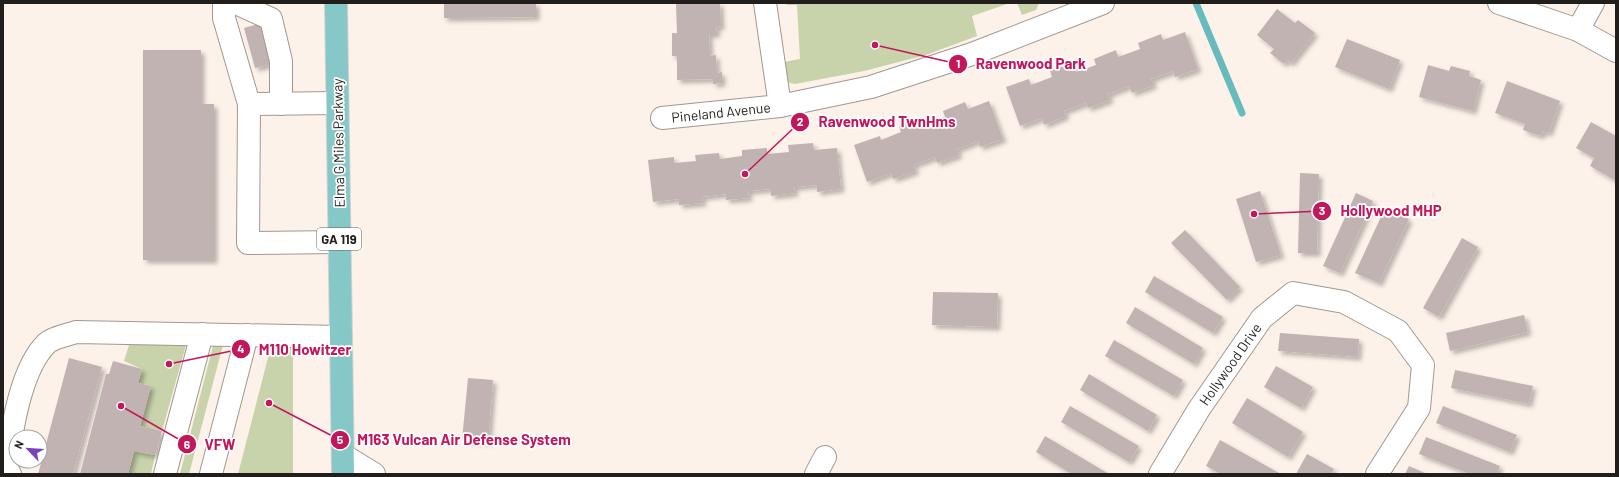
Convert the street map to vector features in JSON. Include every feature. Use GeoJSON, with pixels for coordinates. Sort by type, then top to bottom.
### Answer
{"type":"FeatureCollection","features":[{"type":"Feature","properties":{"kind":"main road","name":"Elma G Miles Parkway"},"geometry":{"type":"LineString","coordinates":[[336,3],[343,464]]}},
{"type":"Feature","properties":{"kind":"street"},"geometry":{"type":"LineString","coordinates":[[224,3],[224,18],[249,104],[248,243],[340,242]]}},
{"type":"Feature","properties":{"kind":"street"},"geometry":{"type":"LineString","coordinates":[[236,3],[271,20],[281,61],[281,104]]}},
{"type":"Feature","properties":{"kind":"street","name":"Pineland Avenue"},"geometry":{"type":"LineString","coordinates":[[765,3],[780,106]]}},
{"type":"Feature","properties":{"kind":"street"},"geometry":{"type":"LineString","coordinates":[[1499,3],[1578,30],[1616,52]]}},
{"type":"Feature","properties":{"kind":"street"},"geometry":{"type":"LineString","coordinates":[[1578,30],[1593,3]]}},
{"type":"Feature","properties":{"kind":"street","name":"Pineland Avenue"},"geometry":{"type":"LineString","coordinates":[[662,118],[780,106],[871,87],[972,54],[1090,5]]}},
{"type":"Feature","properties":{"kind":"street"},"geometry":{"type":"LineString","coordinates":[[249,104],[337,103]]}},
{"type":"Feature","properties":{"kind":"street","name":"Hollywood Drive"},"geometry":{"type":"LineString","coordinates":[[1160,474],[1199,409],[1262,318],[1293,293],[1344,302],[1398,331],[1423,365],[1419,408],[1377,474]]}},
{"type":"Feature","properties":{"kind":"street"},"geometry":{"type":"LineString","coordinates":[[10,474],[6,467],[16,410],[33,360],[49,341],[76,332],[341,336]]}},
{"type":"Feature","properties":{"kind":"street"},"geometry":{"type":"LineString","coordinates":[[165,474],[202,334]]}},
{"type":"Feature","properties":{"kind":"street"},"geometry":{"type":"LineString","coordinates":[[211,474],[248,335]]}},
{"type":"Feature","properties":{"kind":"street"},"geometry":{"type":"LineString","coordinates":[[343,464],[374,474]]}},
{"type":"Feature","properties":{"kind":"green space"},"geometry":{"type":"Polygon","coordinates":[[[785,3],[1010,3],[972,16],[977,36],[926,55],[864,71],[795,84],[790,83],[782,77],[779,63],[800,59],[797,5],[787,5],[785,3]]]}},
{"type":"Feature","properties":{"kind":"green space"},"geometry":{"type":"Polygon","coordinates":[[[1017,3],[1039,3],[1036,10],[1022,15],[1017,3]]]}},
{"type":"Feature","properties":{"kind":"green space"},"geometry":{"type":"Polygon","coordinates":[[[130,342],[181,342],[186,345],[162,431],[140,426],[151,386],[138,383],[142,369],[124,361],[130,342]]]}},
{"type":"Feature","properties":{"kind":"green space"},"geometry":{"type":"Polygon","coordinates":[[[214,342],[223,345],[189,474],[180,474],[214,342]]]}},
{"type":"Feature","properties":{"kind":"green space"},"geometry":{"type":"Polygon","coordinates":[[[271,346],[288,346],[293,349],[293,474],[238,474],[271,346]]]}},
{"type":"Feature","properties":{"kind":"green space"},"geometry":{"type":"Polygon","coordinates":[[[134,451],[155,455],[151,474],[128,474],[134,451]]]}},
{"type":"Feature","properties":{"kind":"building"},"geometry":{"type":"Polygon","coordinates":[[[444,3],[536,3],[536,17],[444,18],[444,3]]]}},
{"type":"Feature","properties":{"kind":"building"},"geometry":{"type":"Polygon","coordinates":[[[676,3],[720,3],[721,26],[716,27],[717,34],[709,34],[710,56],[716,55],[717,73],[722,72],[722,83],[713,84],[713,79],[677,80],[677,56],[672,56],[672,33],[677,33],[676,3]]]}},
{"type":"Feature","properties":{"kind":"building"},"geometry":{"type":"Polygon","coordinates":[[[1277,9],[1295,23],[1298,20],[1315,33],[1291,63],[1287,60],[1284,64],[1270,53],[1274,49],[1257,35],[1277,9]]]}},
{"type":"Feature","properties":{"kind":"building"},"geometry":{"type":"Polygon","coordinates":[[[265,22],[276,63],[255,68],[244,28],[265,22]]]}},
{"type":"Feature","properties":{"kind":"building"},"geometry":{"type":"Polygon","coordinates":[[[1185,32],[1198,69],[1175,77],[1173,71],[1151,79],[1154,85],[1132,93],[1129,86],[1108,94],[1110,100],[1088,108],[1086,103],[1064,111],[1066,116],[1044,125],[1042,118],[1020,126],[1006,87],[1029,79],[1031,85],[1052,77],[1050,71],[1073,63],[1076,72],[1096,65],[1094,59],[1116,50],[1118,57],[1140,49],[1138,43],[1161,34],[1163,40],[1185,32]]]}},
{"type":"Feature","properties":{"kind":"building"},"geometry":{"type":"Polygon","coordinates":[[[1347,39],[1400,60],[1389,89],[1335,67],[1347,39]]]}},
{"type":"Feature","properties":{"kind":"building"},"geometry":{"type":"Polygon","coordinates":[[[143,50],[201,50],[201,104],[214,104],[214,260],[143,260],[143,50]]]}},
{"type":"Feature","properties":{"kind":"building"},"geometry":{"type":"Polygon","coordinates":[[[1428,65],[1449,71],[1451,66],[1470,71],[1469,76],[1481,80],[1473,111],[1419,97],[1428,65]]]}},
{"type":"Feature","properties":{"kind":"building"},"geometry":{"type":"Polygon","coordinates":[[[1507,81],[1560,101],[1549,133],[1543,131],[1541,136],[1523,130],[1525,124],[1495,113],[1507,81]]]}},
{"type":"Feature","properties":{"kind":"building"},"geometry":{"type":"Polygon","coordinates":[[[989,101],[1003,139],[980,147],[978,141],[957,149],[959,155],[937,163],[935,157],[913,165],[916,171],[893,179],[891,173],[867,182],[854,145],[880,136],[881,140],[901,132],[899,126],[922,118],[924,124],[945,117],[943,111],[965,102],[968,109],[989,101]]]}},
{"type":"Feature","properties":{"kind":"building"},"geometry":{"type":"Polygon","coordinates":[[[1591,122],[1616,136],[1616,181],[1590,166],[1594,158],[1576,148],[1591,122]]]}},
{"type":"Feature","properties":{"kind":"building"},"geometry":{"type":"Polygon","coordinates":[[[813,143],[814,150],[837,148],[841,189],[817,192],[817,185],[794,187],[795,193],[771,196],[771,189],[748,191],[749,198],[726,200],[726,194],[702,197],[703,203],[679,205],[679,199],[653,202],[648,160],[674,157],[674,163],[696,161],[695,155],[719,153],[720,159],[742,156],[742,150],[767,148],[767,154],[789,152],[788,145],[813,143]]]}},
{"type":"Feature","properties":{"kind":"building"},"geometry":{"type":"Polygon","coordinates":[[[1300,173],[1319,174],[1317,253],[1298,253],[1300,173]]]}},
{"type":"Feature","properties":{"kind":"building"},"geometry":{"type":"Polygon","coordinates":[[[1260,191],[1281,255],[1256,262],[1236,199],[1260,191]]]}},
{"type":"Feature","properties":{"kind":"building"},"geometry":{"type":"Polygon","coordinates":[[[1356,193],[1373,201],[1340,273],[1323,266],[1356,193]]]}},
{"type":"Feature","properties":{"kind":"building"},"geometry":{"type":"Polygon","coordinates":[[[1385,208],[1409,219],[1379,283],[1355,273],[1385,208]]]}},
{"type":"Feature","properties":{"kind":"building"},"geometry":{"type":"Polygon","coordinates":[[[1185,230],[1240,287],[1227,300],[1171,243],[1185,230]]]}},
{"type":"Feature","properties":{"kind":"building"},"geometry":{"type":"Polygon","coordinates":[[[1462,238],[1478,247],[1439,317],[1423,308],[1462,238]]]}},
{"type":"Feature","properties":{"kind":"building"},"geometry":{"type":"Polygon","coordinates":[[[1154,276],[1223,317],[1213,333],[1145,292],[1154,276]]]}},
{"type":"Feature","properties":{"kind":"building"},"geometry":{"type":"Polygon","coordinates":[[[933,292],[998,293],[997,327],[932,325],[933,292]]]}},
{"type":"Feature","properties":{"kind":"building"},"geometry":{"type":"Polygon","coordinates":[[[1135,307],[1203,348],[1194,364],[1126,323],[1135,307]]]}},
{"type":"Feature","properties":{"kind":"building"},"geometry":{"type":"Polygon","coordinates":[[[1524,315],[1528,332],[1450,351],[1446,333],[1524,315]]]}},
{"type":"Feature","properties":{"kind":"building"},"geometry":{"type":"Polygon","coordinates":[[[1280,333],[1359,339],[1358,357],[1278,351],[1280,333]]]}},
{"type":"Feature","properties":{"kind":"building"},"geometry":{"type":"Polygon","coordinates":[[[1114,340],[1183,380],[1174,396],[1105,356],[1114,340]]]}},
{"type":"Feature","properties":{"kind":"building"},"geometry":{"type":"Polygon","coordinates":[[[69,358],[102,367],[73,474],[38,474],[39,469],[48,469],[48,437],[69,358]]]}},
{"type":"Feature","properties":{"kind":"building"},"geometry":{"type":"Polygon","coordinates":[[[113,361],[142,369],[138,383],[151,386],[140,426],[162,431],[155,455],[134,451],[128,474],[80,474],[106,374],[109,374],[113,361]]]}},
{"type":"Feature","properties":{"kind":"building"},"geometry":{"type":"Polygon","coordinates":[[[1276,366],[1313,387],[1301,408],[1264,387],[1276,366]]]}},
{"type":"Feature","properties":{"kind":"building"},"geometry":{"type":"Polygon","coordinates":[[[1455,370],[1533,386],[1529,404],[1451,388],[1455,370]]]}},
{"type":"Feature","properties":{"kind":"building"},"geometry":{"type":"Polygon","coordinates":[[[1089,374],[1157,415],[1148,431],[1080,390],[1089,374]]]}},
{"type":"Feature","properties":{"kind":"building"},"geometry":{"type":"Polygon","coordinates":[[[468,378],[493,380],[488,442],[462,440],[468,378]]]}},
{"type":"Feature","properties":{"kind":"building"},"geometry":{"type":"Polygon","coordinates":[[[1247,398],[1303,432],[1288,457],[1232,423],[1247,398]]]}},
{"type":"Feature","properties":{"kind":"building"},"geometry":{"type":"Polygon","coordinates":[[[1070,406],[1139,446],[1129,462],[1061,422],[1070,406]]]}},
{"type":"Feature","properties":{"kind":"building"},"geometry":{"type":"Polygon","coordinates":[[[1443,406],[1517,435],[1510,452],[1436,423],[1443,406]]]}},
{"type":"Feature","properties":{"kind":"building"},"geometry":{"type":"Polygon","coordinates":[[[1045,436],[1109,474],[1072,474],[1036,452],[1045,436]]]}},
{"type":"Feature","properties":{"kind":"building"},"geometry":{"type":"Polygon","coordinates":[[[1426,437],[1500,466],[1497,474],[1470,474],[1419,454],[1426,437]]]}},
{"type":"Feature","properties":{"kind":"building"},"geometry":{"type":"Polygon","coordinates":[[[1220,440],[1279,473],[1221,474],[1206,466],[1220,440]]]}},
{"type":"Feature","properties":{"kind":"building"},"geometry":{"type":"Polygon","coordinates":[[[1307,454],[1334,469],[1331,474],[1296,474],[1307,454]]]}},
{"type":"Feature","properties":{"kind":"building"},"geometry":{"type":"Polygon","coordinates":[[[1409,466],[1427,474],[1405,474],[1409,466]]]}},
{"type":"Feature","properties":{"kind":"waterway"},"geometry":{"type":"LineString","coordinates":[[1196,3],[1242,113]]}},
{"type":"Feature","properties":{"kind":"place","name":"Ravenwood Park"},"geometry":{"type":"Point","coordinates":[875,45]}},
{"type":"Feature","properties":{"kind":"place","name":"Ravenwood TwnHms"},"geometry":{"type":"Point","coordinates":[745,174]}},
{"type":"Feature","properties":{"kind":"place","name":"Hollywood MHP"},"geometry":{"type":"Point","coordinates":[1254,214]}},
{"type":"Feature","properties":{"kind":"place","name":"M110 Howitzer"},"geometry":{"type":"Point","coordinates":[169,364]}},
{"type":"Feature","properties":{"kind":"place","name":"M163 Vulcan Air Defense System"},"geometry":{"type":"Point","coordinates":[269,403]}},
{"type":"Feature","properties":{"kind":"place","name":"VFW"},"geometry":{"type":"Point","coordinates":[121,406]}}]}
